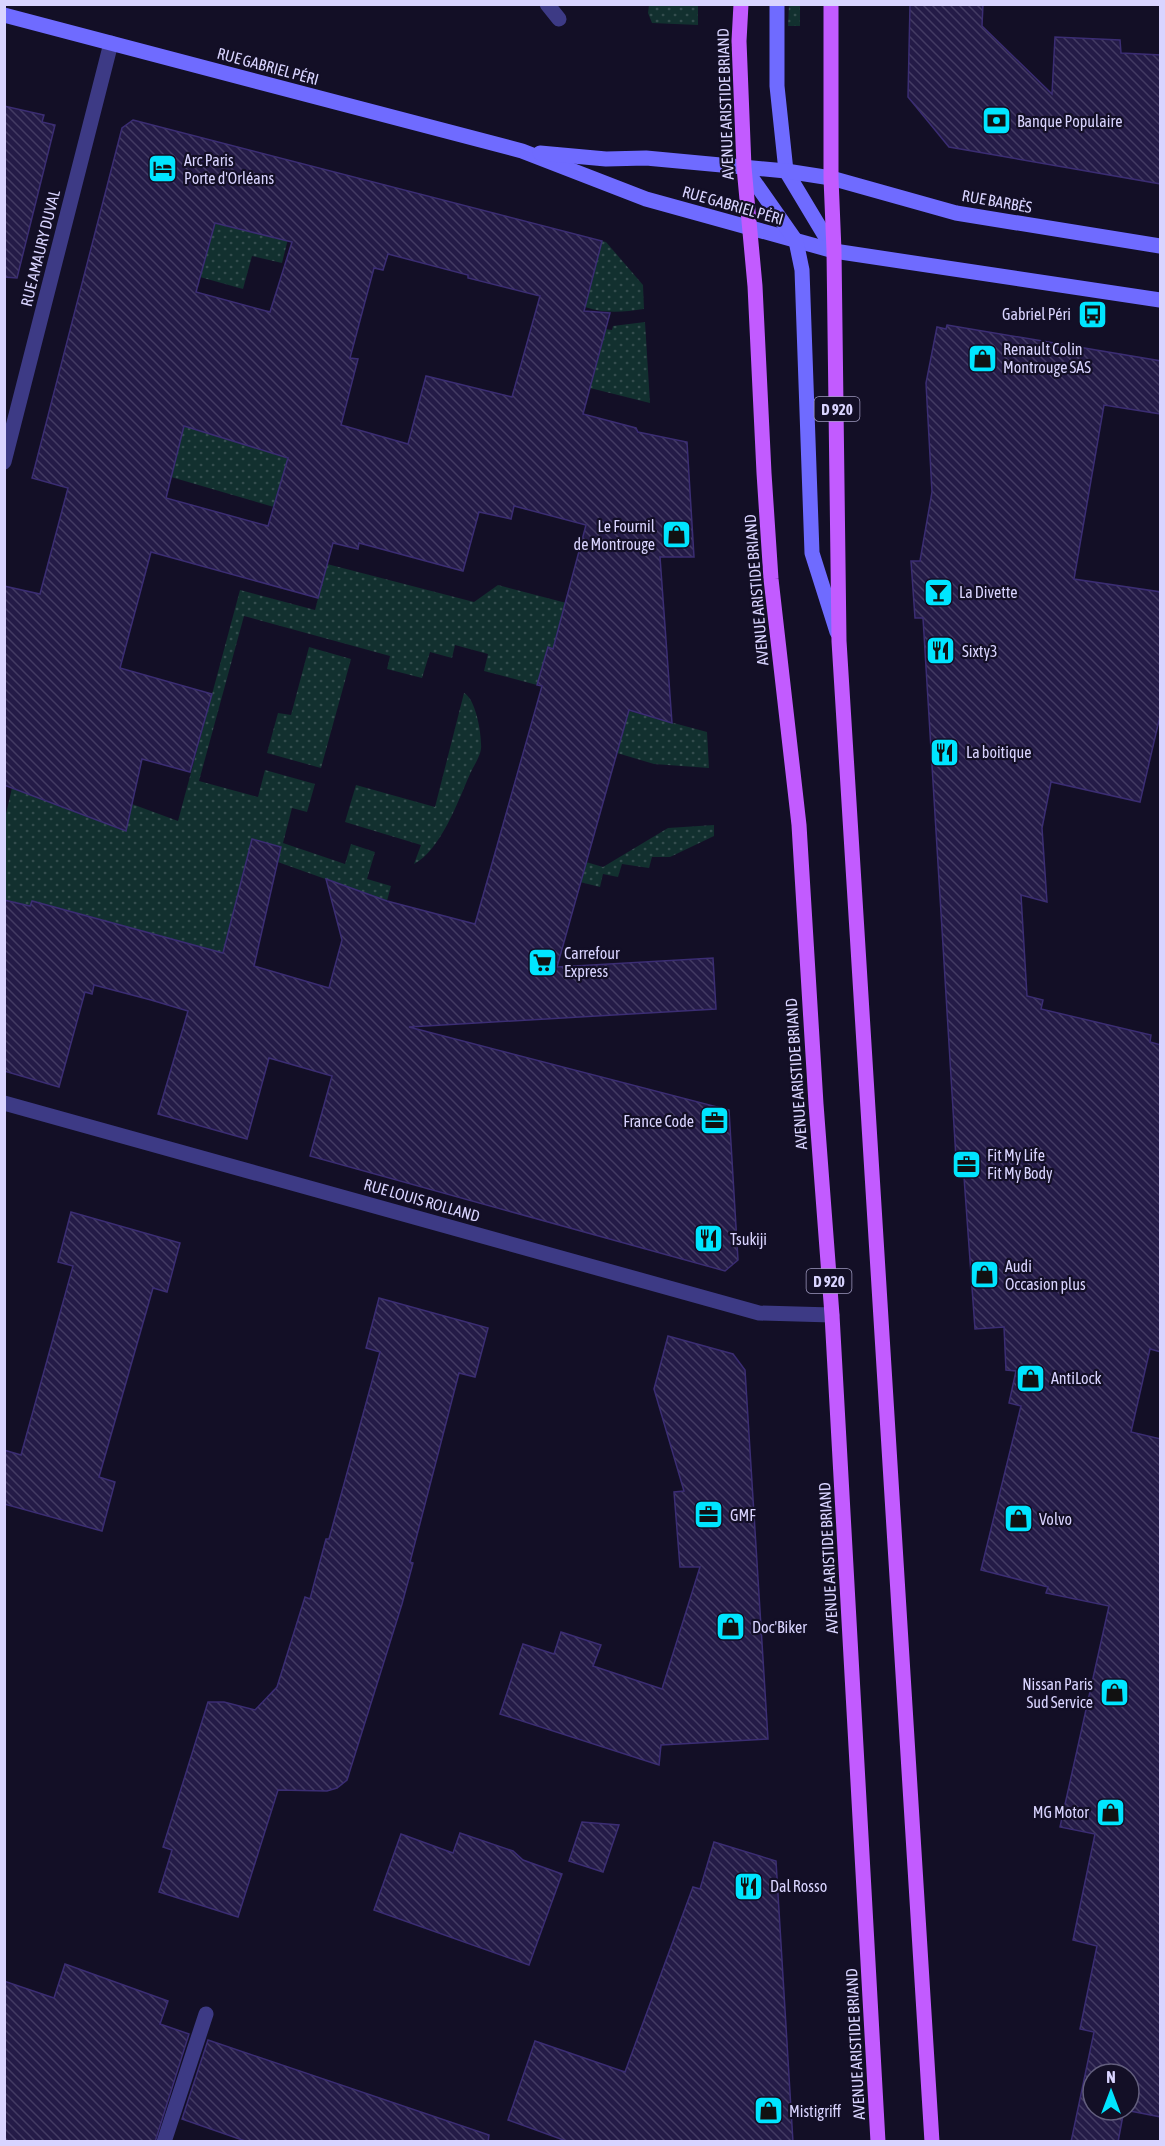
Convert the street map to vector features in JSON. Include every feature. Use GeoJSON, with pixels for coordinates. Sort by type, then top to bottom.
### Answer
{"type":"FeatureCollection","features":[{"type":"Feature","properties":{"kind":"main road","name":"AVENUE ARISTIDE BRIAND"},"geometry":{"type":"LineString","coordinates":[[741,4],[739,41],[744,166],[751,228],[770,556],[799,825],[832,1315],[878,2142]]}},
{"type":"Feature","properties":{"kind":"main road"},"geometry":{"type":"LineString","coordinates":[[777,4],[777,86],[786,171],[834,251],[1161,300]]}},
{"type":"Feature","properties":{"kind":"main road","name":"D 920"},"geometry":{"type":"LineString","coordinates":[[831,4],[831,178],[839,641],[932,2142]]}},
{"type":"Feature","properties":{"kind":"main road","name":"RUE GABRIEL PÉRI"},"geometry":{"type":"LineString","coordinates":[[4,15],[522,151],[646,199],[834,251]]}},
{"type":"Feature","properties":{"kind":"main road","name":"RUE GABRIEL PÉRI"},"geometry":{"type":"LineString","coordinates":[[522,151],[606,159],[646,158],[744,166],[831,178]]}},
{"type":"Feature","properties":{"kind":"main road"},"geometry":{"type":"LineString","coordinates":[[744,166],[796,241],[802,270],[812,553],[839,641]]}},
{"type":"Feature","properties":{"kind":"main road","name":"RUE BARBÈS"},"geometry":{"type":"LineString","coordinates":[[831,178],[956,213],[1161,246]]}},
{"type":"Feature","properties":{"kind":"street"},"geometry":{"type":"LineString","coordinates":[[547,4],[559,19]]}},
{"type":"Feature","properties":{"kind":"street","name":"RUE AMAURY DUVAL"},"geometry":{"type":"LineString","coordinates":[[4,462],[111,43]]}},
{"type":"Feature","properties":{"kind":"street","name":"RUE LOUIS ROLLAND"},"geometry":{"type":"LineString","coordinates":[[4,1103],[759,1313],[832,1315]]}},
{"type":"Feature","properties":{"kind":"street"},"geometry":{"type":"LineString","coordinates":[[164,2142],[206,2014]]}},
{"type":"Feature","properties":{"kind":"green space"},"geometry":{"type":"Polygon","coordinates":[[[649,5],[698,5],[698,25],[652,23],[648,13],[649,5]]]}},
{"type":"Feature","properties":{"kind":"green space"},"geometry":{"type":"Polygon","coordinates":[[[789,5],[800,5],[800,26],[788,26],[789,5]]]}},
{"type":"Feature","properties":{"kind":"green space"},"geometry":{"type":"Polygon","coordinates":[[[215,223],[289,235],[282,263],[252,256],[243,289],[200,277],[215,223]]]}},
{"type":"Feature","properties":{"kind":"green space"},"geometry":{"type":"Polygon","coordinates":[[[602,241],[606,242],[643,285],[644,309],[614,312],[585,307],[602,241]]]}},
{"type":"Feature","properties":{"kind":"green space"},"geometry":{"type":"Polygon","coordinates":[[[645,322],[650,403],[590,388],[605,329],[612,330],[613,326],[645,322]]]}},
{"type":"Feature","properties":{"kind":"green space"},"geometry":{"type":"Polygon","coordinates":[[[161,418],[291,447],[315,519],[147,470],[161,418]]]}},
{"type":"Feature","properties":{"kind":"green space"},"geometry":{"type":"Polygon","coordinates":[[[327,564],[474,602],[498,585],[574,605],[557,650],[548,648],[537,685],[484,671],[488,654],[455,645],[452,658],[430,652],[422,678],[387,669],[390,656],[244,616],[199,781],[258,797],[265,770],[315,784],[307,812],[292,808],[283,843],[345,864],[351,844],[375,852],[367,879],[391,886],[387,901],[250,852],[223,953],[97,948],[104,920],[32,901],[30,906],[5,900],[5,818],[18,762],[178,821],[240,590],[315,610],[327,564]]]}},
{"type":"Feature","properties":{"kind":"green space"},"geometry":{"type":"Polygon","coordinates":[[[309,647],[351,659],[321,768],[267,753],[278,713],[291,715],[309,647]]]}},
{"type":"Feature","properties":{"kind":"green space"},"geometry":{"type":"Polygon","coordinates":[[[464,693],[472,702],[477,718],[481,743],[478,759],[448,824],[432,848],[414,864],[421,845],[345,822],[356,785],[435,807],[464,693]]]}},
{"type":"Feature","properties":{"kind":"green space"},"geometry":{"type":"Polygon","coordinates":[[[629,711],[707,732],[709,768],[654,764],[617,753],[629,711]]]}},
{"type":"Feature","properties":{"kind":"green space"},"geometry":{"type":"Polygon","coordinates":[[[714,825],[714,836],[670,857],[652,857],[649,868],[622,864],[618,877],[603,874],[600,887],[580,882],[586,862],[603,867],[668,828],[714,825]]]}},
{"type":"Feature","properties":{"kind":"building"},"geometry":{"type":"Polygon","coordinates":[[[910,4],[983,4],[982,26],[1052,94],[1055,37],[1120,40],[1121,53],[1161,55],[1161,184],[949,147],[908,97],[910,4]]]}},
{"type":"Feature","properties":{"kind":"building"},"geometry":{"type":"Polygon","coordinates":[[[4,106],[44,115],[42,122],[55,125],[17,278],[4,277],[4,106]]]}},
{"type":"Feature","properties":{"kind":"building"},"geometry":{"type":"Polygon","coordinates":[[[133,120],[602,241],[584,311],[610,313],[583,414],[636,428],[638,432],[687,442],[694,557],[660,557],[672,723],[629,710],[557,967],[713,958],[716,1009],[409,1027],[729,1110],[738,1260],[725,1271],[310,1156],[332,1076],[269,1058],[247,1139],[158,1114],[188,1011],[151,1000],[94,985],[92,994],[85,992],[59,1087],[4,1071],[4,900],[30,906],[32,901],[223,953],[252,839],[281,847],[254,966],[329,988],[342,940],[326,879],[387,901],[475,924],[542,686],[537,685],[548,647],[553,649],[586,525],[514,506],[511,519],[479,512],[463,571],[359,543],[358,549],[333,543],[318,598],[151,552],[120,668],[212,694],[190,772],[142,759],[126,831],[4,785],[4,586],[40,594],[68,488],[32,478],[122,128],[133,120]],[[215,223],[196,292],[270,312],[292,242],[215,223]],[[388,254],[383,270],[374,268],[350,358],[358,359],[341,425],[408,444],[426,376],[512,397],[540,296],[468,278],[468,275],[388,254]],[[184,426],[166,498],[268,526],[288,458],[184,426]]]}},
{"type":"Feature","properties":{"kind":"building"},"geometry":{"type":"Polygon","coordinates":[[[947,325],[1161,361],[1161,414],[1104,405],[1074,579],[1161,592],[1161,712],[1140,802],[1051,782],[1042,828],[1047,902],[1021,895],[1027,996],[1043,1000],[1041,1009],[1151,1035],[1150,1042],[1161,1045],[1161,1352],[1150,1349],[1131,1432],[1161,1439],[1161,2117],[1141,2113],[1141,2062],[1088,2062],[1094,2032],[1080,2029],[1097,1946],[1073,1940],[1095,1834],[1060,1827],[1109,1606],[1046,1593],[1048,1587],[981,1570],[1021,1406],[1009,1403],[1016,1371],[1006,1370],[1004,1327],[975,1329],[964,1177],[957,1175],[923,618],[915,618],[911,561],[920,561],[932,492],[926,383],[937,327],[946,329],[947,325]]]}},
{"type":"Feature","properties":{"kind":"building"},"geometry":{"type":"Polygon","coordinates":[[[71,1212],[180,1243],[167,1292],[153,1288],[99,1477],[115,1482],[102,1531],[4,1504],[4,1450],[21,1455],[73,1266],[58,1262],[71,1212]]]}},
{"type":"Feature","properties":{"kind":"building"},"geometry":{"type":"Polygon","coordinates":[[[379,1298],[488,1328],[475,1377],[459,1373],[410,1562],[413,1563],[402,1604],[347,1780],[337,1788],[327,1791],[278,1790],[238,1917],[159,1892],[172,1850],[163,1847],[208,1702],[224,1702],[255,1710],[277,1687],[305,1597],[310,1599],[326,1539],[329,1539],[380,1352],[366,1348],[379,1298]]]}},
{"type":"Feature","properties":{"kind":"building"},"geometry":{"type":"Polygon","coordinates":[[[668,1336],[733,1354],[745,1370],[768,1739],[661,1745],[659,1765],[500,1714],[523,1644],[554,1654],[561,1632],[601,1645],[593,1666],[662,1689],[700,1567],[680,1567],[674,1492],[684,1491],[654,1389],[668,1336]]]}},
{"type":"Feature","properties":{"kind":"building"},"geometry":{"type":"Polygon","coordinates":[[[582,1822],[619,1825],[603,1872],[569,1861],[582,1822]]]}},
{"type":"Feature","properties":{"kind":"building"},"geometry":{"type":"Polygon","coordinates":[[[460,1833],[513,1851],[523,1860],[562,1874],[529,1965],[374,1910],[401,1834],[453,1853],[460,1833]]]}},
{"type":"Feature","properties":{"kind":"building"},"geometry":{"type":"Polygon","coordinates":[[[714,1842],[776,1861],[793,2142],[569,2142],[508,2120],[535,2041],[625,2072],[693,1887],[700,1889],[714,1842]]]}},
{"type":"Feature","properties":{"kind":"building"},"geometry":{"type":"Polygon","coordinates":[[[65,1964],[168,2001],[160,2024],[189,2034],[155,2142],[4,2142],[4,1981],[54,1998],[65,1964]]]}},
{"type":"Feature","properties":{"kind":"building"},"geometry":{"type":"Polygon","coordinates":[[[208,2040],[489,2135],[488,2142],[248,2142],[182,2119],[208,2040]]]}},
{"type":"Feature","properties":{"kind":"building"},"geometry":{"type":"Polygon","coordinates":[[[1081,2094],[1081,2122],[1122,2122],[1118,2142],[1071,2142],[1081,2094]]]}},
{"type":"Feature","properties":{"kind":"place","name":"Banque Populaire"},"geometry":{"type":"Point","coordinates":[996,121]}},
{"type":"Feature","properties":{"kind":"place","name":"Arc Paris Porte d'Orléans"},"geometry":{"type":"Point","coordinates":[163,169]}},
{"type":"Feature","properties":{"kind":"place","name":"Gabriel Péri"},"geometry":{"type":"Point","coordinates":[1092,314]}},
{"type":"Feature","properties":{"kind":"place","name":"Renault Colin Montrouge SAS"},"geometry":{"type":"Point","coordinates":[982,358]}},
{"type":"Feature","properties":{"kind":"place","name":"Le Fournil de Montrouge"},"geometry":{"type":"Point","coordinates":[676,535]}},
{"type":"Feature","properties":{"kind":"place","name":"La Divette"},"geometry":{"type":"Point","coordinates":[938,592]}},
{"type":"Feature","properties":{"kind":"place","name":"Sixty3"},"geometry":{"type":"Point","coordinates":[941,651]}},
{"type":"Feature","properties":{"kind":"place","name":"La boitique"},"geometry":{"type":"Point","coordinates":[945,752]}},
{"type":"Feature","properties":{"kind":"place","name":"Carrefour Express"},"geometry":{"type":"Point","coordinates":[543,962]}},
{"type":"Feature","properties":{"kind":"place","name":"France Code"},"geometry":{"type":"Point","coordinates":[715,1121]}},
{"type":"Feature","properties":{"kind":"place","name":"Fit My Life Fit My Body"},"geometry":{"type":"Point","coordinates":[966,1164]}},
{"type":"Feature","properties":{"kind":"place","name":"Tsukiji"},"geometry":{"type":"Point","coordinates":[709,1239]}},
{"type":"Feature","properties":{"kind":"place","name":"Audi Occasion plus"},"geometry":{"type":"Point","coordinates":[984,1275]}},
{"type":"Feature","properties":{"kind":"place","name":"AntiLock"},"geometry":{"type":"Point","coordinates":[1030,1378]}},
{"type":"Feature","properties":{"kind":"place","name":"GMF"},"geometry":{"type":"Point","coordinates":[709,1515]}},
{"type":"Feature","properties":{"kind":"place","name":"Volvo"},"geometry":{"type":"Point","coordinates":[1018,1519]}},
{"type":"Feature","properties":{"kind":"place","name":"Doc'Biker"},"geometry":{"type":"Point","coordinates":[731,1627]}},
{"type":"Feature","properties":{"kind":"place","name":"Nissan Paris Sud Service"},"geometry":{"type":"Point","coordinates":[1114,1693]}},
{"type":"Feature","properties":{"kind":"place","name":"MG Motor"},"geometry":{"type":"Point","coordinates":[1110,1812]}},
{"type":"Feature","properties":{"kind":"place","name":"Dal Rosso"},"geometry":{"type":"Point","coordinates":[749,1886]}},
{"type":"Feature","properties":{"kind":"place","name":"Mistigriff"},"geometry":{"type":"Point","coordinates":[768,2111]}}]}
